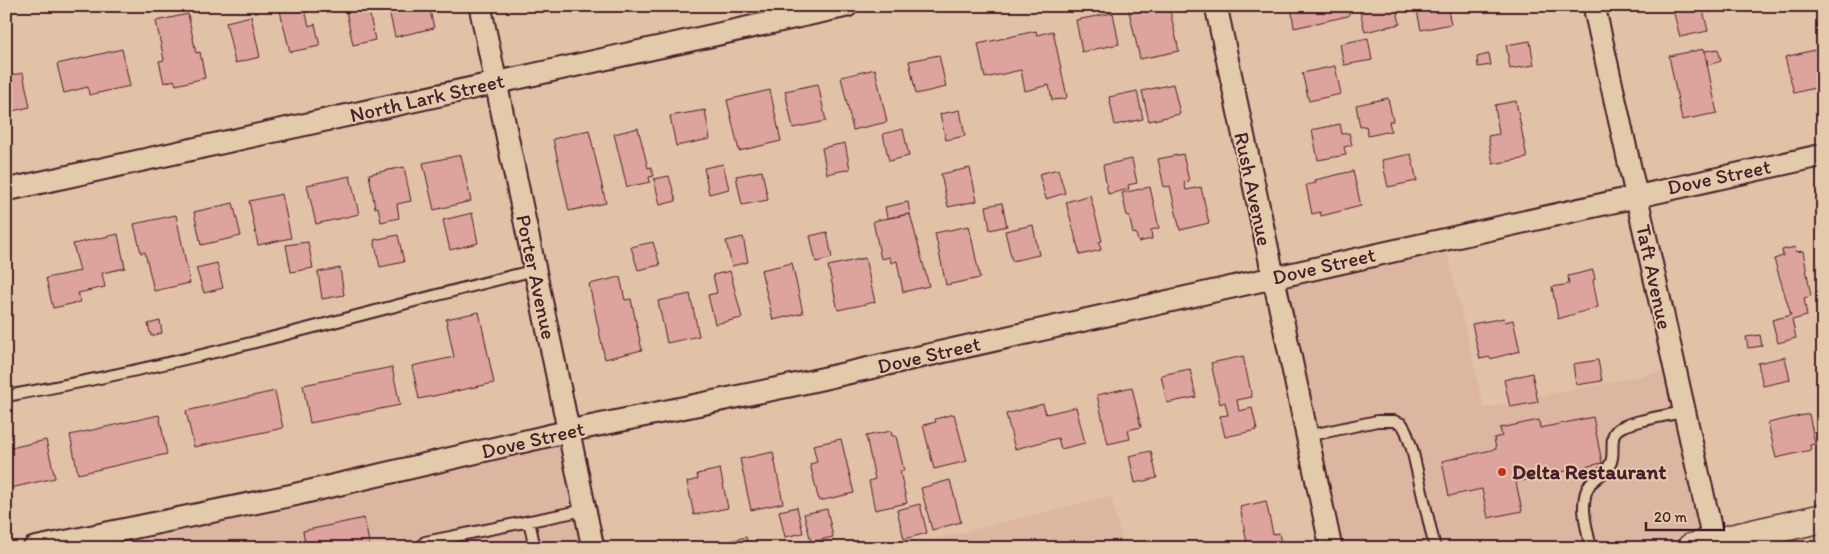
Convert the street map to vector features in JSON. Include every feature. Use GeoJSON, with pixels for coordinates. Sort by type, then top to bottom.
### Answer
{"type":"FeatureCollection","features":[{"type":"Feature","properties":{"kind":"street","name":"Porter Avenue"},"geometry":{"type":"LineString","coordinates":[[480,6],[593,548]]}},
{"type":"Feature","properties":{"kind":"street","name":"North Lark Street"},"geometry":{"type":"LineString","coordinates":[[6,190],[847,6]]}},
{"type":"Feature","properties":{"kind":"street","name":"Rush Avenue"},"geometry":{"type":"LineString","coordinates":[[1216,6],[1330,548]]}},
{"type":"Feature","properties":{"kind":"street","name":"Taft Avenue"},"geometry":{"type":"LineString","coordinates":[[1594,6],[1684,412],[1706,546]]}},
{"type":"Feature","properties":{"kind":"street","name":"Dove Street"},"geometry":{"type":"LineString","coordinates":[[34,548],[293,494],[569,432],[814,380],[1636,195],[1823,155]]}},
{"type":"Feature","properties":{"kind":"street"},"geometry":{"type":"LineString","coordinates":[[1706,546],[1823,518]]}},
{"type":"Feature","properties":{"kind":"lane"},"geometry":{"type":"LineString","coordinates":[[6,396],[67,386],[219,352],[535,270]]}},
{"type":"Feature","properties":{"kind":"lane"},"geometry":{"type":"LineString","coordinates":[[1591,548],[1586,525],[1586,492],[1591,484],[1606,472],[1611,462],[1613,436],[1618,429],[1627,425],[1684,412]]}},
{"type":"Feature","properties":{"kind":"lane"},"geometry":{"type":"LineString","coordinates":[[1307,436],[1376,421],[1394,421],[1402,424],[1412,449],[1435,548]]}},
{"type":"Feature","properties":{"kind":"lane"},"geometry":{"type":"LineString","coordinates":[[421,548],[425,542],[585,510]]}},
{"type":"Feature","properties":{"kind":"lane"},"geometry":{"type":"LineString","coordinates":[[529,521],[535,548]]}},
{"type":"Feature","properties":{"kind":"shaded area"},"geometry":{"type":"Polygon","coordinates":[[[1444,239],[1484,408],[1674,369],[1714,543],[1691,548],[1331,548],[1272,278],[1444,239]]]}},
{"type":"Feature","properties":{"kind":"shaded area"},"geometry":{"type":"Polygon","coordinates":[[[569,431],[593,548],[34,548],[569,431]]]}},
{"type":"Feature","properties":{"kind":"shaded area"},"geometry":{"type":"Polygon","coordinates":[[[1111,496],[1124,548],[898,548],[1111,496]]]}},
{"type":"Feature","properties":{"kind":"building"},"geometry":{"type":"Polygon","coordinates":[[[304,6],[309,26],[315,24],[320,46],[290,52],[279,7],[304,6]]]}},
{"type":"Feature","properties":{"kind":"building"},"geometry":{"type":"Polygon","coordinates":[[[345,6],[368,6],[375,40],[353,45],[345,6]]]}},
{"type":"Feature","properties":{"kind":"building"},"geometry":{"type":"Polygon","coordinates":[[[388,6],[429,6],[434,28],[395,37],[388,6]]]}},
{"type":"Feature","properties":{"kind":"building"},"geometry":{"type":"Polygon","coordinates":[[[1169,6],[1179,51],[1140,59],[1128,7],[1169,6]]]}},
{"type":"Feature","properties":{"kind":"building"},"geometry":{"type":"Polygon","coordinates":[[[1291,6],[1348,6],[1349,14],[1348,16],[1294,28],[1291,6]]]}},
{"type":"Feature","properties":{"kind":"building"},"geometry":{"type":"Polygon","coordinates":[[[1396,6],[1400,24],[1365,32],[1359,7],[1396,6]]]}},
{"type":"Feature","properties":{"kind":"building"},"geometry":{"type":"Polygon","coordinates":[[[1416,6],[1447,6],[1451,24],[1421,30],[1416,6]]]}},
{"type":"Feature","properties":{"kind":"building"},"geometry":{"type":"Polygon","coordinates":[[[1688,6],[1702,6],[1708,31],[1680,37],[1673,10],[1688,6]]]}},
{"type":"Feature","properties":{"kind":"building"},"geometry":{"type":"Polygon","coordinates":[[[1708,6],[1718,6],[1719,11],[1709,13],[1708,6]]]}},
{"type":"Feature","properties":{"kind":"building"},"geometry":{"type":"Polygon","coordinates":[[[1113,13],[1119,44],[1082,52],[1076,20],[1113,13]]]}},
{"type":"Feature","properties":{"kind":"building"},"geometry":{"type":"Polygon","coordinates":[[[188,14],[196,53],[200,52],[205,78],[176,85],[174,80],[164,83],[159,61],[164,60],[156,21],[188,14]]]}},
{"type":"Feature","properties":{"kind":"building"},"geometry":{"type":"Polygon","coordinates":[[[251,16],[260,57],[235,63],[226,22],[251,16]]]}},
{"type":"Feature","properties":{"kind":"building"},"geometry":{"type":"Polygon","coordinates":[[[1036,31],[1037,35],[1053,31],[1067,97],[1065,99],[1052,100],[1049,85],[1025,91],[1021,70],[985,78],[978,44],[1036,31]]]}},
{"type":"Feature","properties":{"kind":"building"},"geometry":{"type":"Polygon","coordinates":[[[1368,38],[1372,60],[1344,65],[1340,44],[1368,38]]]}},
{"type":"Feature","properties":{"kind":"building"},"geometry":{"type":"Polygon","coordinates":[[[1530,41],[1534,65],[1510,69],[1506,45],[1530,41]]]}},
{"type":"Feature","properties":{"kind":"building"},"geometry":{"type":"Polygon","coordinates":[[[1823,48],[1823,86],[1794,93],[1785,57],[1823,48]]]}},
{"type":"Feature","properties":{"kind":"building"},"geometry":{"type":"Polygon","coordinates":[[[122,49],[130,86],[89,95],[88,87],[64,93],[57,64],[122,49]]]}},
{"type":"Feature","properties":{"kind":"building"},"geometry":{"type":"Polygon","coordinates":[[[1704,49],[1717,113],[1682,120],[1669,56],[1704,49]]]}},
{"type":"Feature","properties":{"kind":"building"},"geometry":{"type":"Polygon","coordinates":[[[1718,49],[1721,61],[1708,65],[1705,51],[1718,49]]]}},
{"type":"Feature","properties":{"kind":"building"},"geometry":{"type":"Polygon","coordinates":[[[1489,54],[1491,65],[1478,67],[1477,57],[1489,54]]]}},
{"type":"Feature","properties":{"kind":"building"},"geometry":{"type":"Polygon","coordinates":[[[939,55],[946,87],[916,94],[909,61],[939,55]]]}},
{"type":"Feature","properties":{"kind":"building"},"geometry":{"type":"Polygon","coordinates":[[[1335,66],[1341,94],[1309,101],[1302,73],[1335,66]]]}},
{"type":"Feature","properties":{"kind":"building"},"geometry":{"type":"Polygon","coordinates":[[[875,69],[887,122],[853,130],[841,77],[875,69]]]}},
{"type":"Feature","properties":{"kind":"building"},"geometry":{"type":"Polygon","coordinates":[[[23,73],[30,107],[8,112],[6,76],[23,73]]]}},
{"type":"Feature","properties":{"kind":"building"},"geometry":{"type":"Polygon","coordinates":[[[818,84],[826,121],[793,128],[785,91],[818,84]]]}},
{"type":"Feature","properties":{"kind":"building"},"geometry":{"type":"Polygon","coordinates":[[[1173,84],[1180,114],[1149,121],[1142,91],[1173,84]]]}},
{"type":"Feature","properties":{"kind":"building"},"geometry":{"type":"Polygon","coordinates":[[[770,90],[781,141],[739,151],[727,100],[770,90]]]}},
{"type":"Feature","properties":{"kind":"building"},"geometry":{"type":"Polygon","coordinates":[[[1137,91],[1143,119],[1115,125],[1109,97],[1137,91]]]}},
{"type":"Feature","properties":{"kind":"building"},"geometry":{"type":"Polygon","coordinates":[[[1388,98],[1393,121],[1389,121],[1391,131],[1368,136],[1366,126],[1360,127],[1356,105],[1388,98]]]}},
{"type":"Feature","properties":{"kind":"building"},"geometry":{"type":"Polygon","coordinates":[[[1516,101],[1527,158],[1493,164],[1488,136],[1499,134],[1495,105],[1516,101]]]}},
{"type":"Feature","properties":{"kind":"building"},"geometry":{"type":"Polygon","coordinates":[[[705,110],[710,139],[676,146],[670,116],[705,110]]]}},
{"type":"Feature","properties":{"kind":"building"},"geometry":{"type":"Polygon","coordinates":[[[960,110],[965,136],[946,140],[940,114],[960,110]]]}},
{"type":"Feature","properties":{"kind":"building"},"geometry":{"type":"Polygon","coordinates":[[[1340,124],[1342,134],[1349,133],[1352,145],[1344,147],[1346,155],[1318,160],[1312,130],[1340,124]]]}},
{"type":"Feature","properties":{"kind":"building"},"geometry":{"type":"Polygon","coordinates":[[[638,128],[648,168],[651,167],[654,176],[649,177],[650,182],[627,187],[614,134],[638,128]]]}},
{"type":"Feature","properties":{"kind":"building"},"geometry":{"type":"Polygon","coordinates":[[[903,129],[909,156],[889,161],[883,134],[903,129]]]}},
{"type":"Feature","properties":{"kind":"building"},"geometry":{"type":"Polygon","coordinates":[[[589,130],[606,203],[569,211],[553,139],[589,130]]]}},
{"type":"Feature","properties":{"kind":"building"},"geometry":{"type":"Polygon","coordinates":[[[845,143],[850,169],[827,174],[822,148],[845,143]]]}},
{"type":"Feature","properties":{"kind":"building"},"geometry":{"type":"Polygon","coordinates":[[[1183,154],[1189,181],[1184,182],[1186,190],[1201,187],[1209,223],[1180,230],[1170,186],[1164,187],[1158,159],[1183,154]]]}},
{"type":"Feature","properties":{"kind":"building"},"geometry":{"type":"Polygon","coordinates":[[[1411,154],[1417,181],[1388,187],[1382,160],[1411,154]]]}},
{"type":"Feature","properties":{"kind":"building"},"geometry":{"type":"Polygon","coordinates":[[[461,155],[471,201],[434,210],[423,163],[461,155]]]}},
{"type":"Feature","properties":{"kind":"building"},"geometry":{"type":"Polygon","coordinates":[[[1132,159],[1137,183],[1128,185],[1129,189],[1108,194],[1103,165],[1132,159]]]}},
{"type":"Feature","properties":{"kind":"building"},"geometry":{"type":"Polygon","coordinates":[[[723,164],[729,189],[709,194],[704,168],[723,164]]]}},
{"type":"Feature","properties":{"kind":"building"},"geometry":{"type":"Polygon","coordinates":[[[404,167],[411,201],[397,204],[399,218],[381,222],[378,207],[375,208],[369,174],[404,167]]]}},
{"type":"Feature","properties":{"kind":"building"},"geometry":{"type":"Polygon","coordinates":[[[970,168],[977,201],[948,207],[941,174],[970,168]]]}},
{"type":"Feature","properties":{"kind":"building"},"geometry":{"type":"Polygon","coordinates":[[[1058,169],[1065,193],[1046,199],[1039,174],[1058,169]]]}},
{"type":"Feature","properties":{"kind":"building"},"geometry":{"type":"Polygon","coordinates":[[[762,171],[768,200],[742,205],[736,176],[762,171]]]}},
{"type":"Feature","properties":{"kind":"building"},"geometry":{"type":"Polygon","coordinates":[[[1353,171],[1361,206],[1321,216],[1320,212],[1312,214],[1306,185],[1316,183],[1315,180],[1353,171]]]}},
{"type":"Feature","properties":{"kind":"building"},"geometry":{"type":"Polygon","coordinates":[[[350,176],[359,214],[316,224],[307,185],[350,176]]]}},
{"type":"Feature","properties":{"kind":"building"},"geometry":{"type":"Polygon","coordinates":[[[669,176],[676,201],[660,205],[654,179],[669,176]]]}},
{"type":"Feature","properties":{"kind":"building"},"geometry":{"type":"Polygon","coordinates":[[[1150,187],[1159,228],[1151,230],[1152,239],[1138,242],[1136,233],[1133,234],[1129,215],[1127,216],[1122,193],[1150,187]]]}},
{"type":"Feature","properties":{"kind":"building"},"geometry":{"type":"Polygon","coordinates":[[[282,194],[291,238],[258,245],[249,201],[282,194]]]}},
{"type":"Feature","properties":{"kind":"building"},"geometry":{"type":"Polygon","coordinates":[[[1090,195],[1102,241],[1099,242],[1101,250],[1080,255],[1066,202],[1090,195]]]}},
{"type":"Feature","properties":{"kind":"building"},"geometry":{"type":"Polygon","coordinates":[[[908,202],[910,214],[887,218],[885,207],[908,202]]]}},
{"type":"Feature","properties":{"kind":"building"},"geometry":{"type":"Polygon","coordinates":[[[233,203],[241,236],[201,245],[194,212],[233,203]]]}},
{"type":"Feature","properties":{"kind":"building"},"geometry":{"type":"Polygon","coordinates":[[[1002,203],[1007,226],[990,230],[986,206],[1002,203]]]}},
{"type":"Feature","properties":{"kind":"building"},"geometry":{"type":"Polygon","coordinates":[[[472,213],[478,243],[450,250],[443,220],[472,213]]]}},
{"type":"Feature","properties":{"kind":"building"},"geometry":{"type":"Polygon","coordinates":[[[910,214],[929,286],[903,292],[897,261],[891,263],[890,257],[881,259],[873,221],[910,214]]]}},
{"type":"Feature","properties":{"kind":"building"},"geometry":{"type":"Polygon","coordinates":[[[176,215],[190,283],[154,291],[145,252],[141,253],[134,224],[176,215]]]}},
{"type":"Feature","properties":{"kind":"building"},"geometry":{"type":"Polygon","coordinates":[[[1033,225],[1039,255],[1012,261],[1005,231],[1033,225]]]}},
{"type":"Feature","properties":{"kind":"building"},"geometry":{"type":"Polygon","coordinates":[[[969,226],[980,278],[946,285],[935,233],[969,226]]]}},
{"type":"Feature","properties":{"kind":"building"},"geometry":{"type":"Polygon","coordinates":[[[827,232],[832,258],[816,262],[810,236],[827,232]]]}},
{"type":"Feature","properties":{"kind":"building"},"geometry":{"type":"Polygon","coordinates":[[[118,234],[125,268],[102,273],[105,287],[78,293],[80,302],[53,308],[46,278],[80,271],[73,244],[118,234]]]}},
{"type":"Feature","properties":{"kind":"building"},"geometry":{"type":"Polygon","coordinates":[[[398,235],[404,262],[380,267],[374,240],[398,235]]]}},
{"type":"Feature","properties":{"kind":"building"},"geometry":{"type":"Polygon","coordinates":[[[743,237],[748,262],[732,266],[726,241],[743,237]]]}},
{"type":"Feature","properties":{"kind":"building"},"geometry":{"type":"Polygon","coordinates":[[[308,242],[313,268],[291,272],[286,245],[308,242]]]}},
{"type":"Feature","properties":{"kind":"building"},"geometry":{"type":"Polygon","coordinates":[[[653,242],[660,265],[638,270],[631,247],[653,242]]]}},
{"type":"Feature","properties":{"kind":"building"},"geometry":{"type":"Polygon","coordinates":[[[1795,247],[1796,252],[1803,251],[1811,296],[1804,298],[1807,316],[1792,320],[1796,338],[1778,343],[1772,320],[1791,315],[1774,259],[1783,256],[1782,250],[1795,247]]]}},
{"type":"Feature","properties":{"kind":"building"},"geometry":{"type":"Polygon","coordinates":[[[865,258],[875,302],[838,310],[828,266],[865,258]]]}},
{"type":"Feature","properties":{"kind":"building"},"geometry":{"type":"Polygon","coordinates":[[[217,263],[223,288],[204,293],[196,268],[217,263]]]}},
{"type":"Feature","properties":{"kind":"building"},"geometry":{"type":"Polygon","coordinates":[[[792,263],[803,313],[773,320],[761,270],[792,263]]]}},
{"type":"Feature","properties":{"kind":"building"},"geometry":{"type":"Polygon","coordinates":[[[340,268],[344,295],[322,299],[318,272],[340,268]]]}},
{"type":"Feature","properties":{"kind":"building"},"geometry":{"type":"Polygon","coordinates":[[[1593,270],[1598,307],[1558,319],[1552,287],[1569,284],[1568,276],[1593,270]]]}},
{"type":"Feature","properties":{"kind":"building"},"geometry":{"type":"Polygon","coordinates":[[[730,271],[742,318],[715,324],[708,295],[717,293],[713,275],[730,271]]]}},
{"type":"Feature","properties":{"kind":"building"},"geometry":{"type":"Polygon","coordinates":[[[620,277],[625,300],[631,299],[642,350],[605,359],[589,284],[620,277]]]}},
{"type":"Feature","properties":{"kind":"building"},"geometry":{"type":"Polygon","coordinates":[[[6,278],[12,304],[6,306],[6,278]]]}},
{"type":"Feature","properties":{"kind":"building"},"geometry":{"type":"Polygon","coordinates":[[[690,294],[699,336],[667,343],[658,301],[690,294]]]}},
{"type":"Feature","properties":{"kind":"building"},"geometry":{"type":"Polygon","coordinates":[[[479,312],[494,383],[419,399],[412,366],[454,357],[446,319],[479,312]]]}},
{"type":"Feature","properties":{"kind":"building"},"geometry":{"type":"Polygon","coordinates":[[[1504,318],[1505,322],[1513,320],[1520,351],[1490,359],[1490,357],[1480,359],[1472,324],[1504,318]]]}},
{"type":"Feature","properties":{"kind":"building"},"geometry":{"type":"Polygon","coordinates":[[[160,321],[162,333],[151,336],[148,324],[160,321]]]}},
{"type":"Feature","properties":{"kind":"building"},"geometry":{"type":"Polygon","coordinates":[[[1760,335],[1762,346],[1748,348],[1746,337],[1760,335]]]}},
{"type":"Feature","properties":{"kind":"building"},"geometry":{"type":"Polygon","coordinates":[[[1243,356],[1252,397],[1237,400],[1239,411],[1252,408],[1257,430],[1225,437],[1220,416],[1228,415],[1225,402],[1220,404],[1211,363],[1243,356]]]}},
{"type":"Feature","properties":{"kind":"building"},"geometry":{"type":"Polygon","coordinates":[[[1785,357],[1790,380],[1763,386],[1758,363],[1785,357]]]}},
{"type":"Feature","properties":{"kind":"building"},"geometry":{"type":"Polygon","coordinates":[[[1598,360],[1602,381],[1576,385],[1573,364],[1598,360]]]}},
{"type":"Feature","properties":{"kind":"building"},"geometry":{"type":"Polygon","coordinates":[[[392,367],[400,405],[310,423],[303,385],[392,367]]]}},
{"type":"Feature","properties":{"kind":"building"},"geometry":{"type":"Polygon","coordinates":[[[1190,369],[1196,397],[1167,403],[1161,375],[1190,369]]]}},
{"type":"Feature","properties":{"kind":"building"},"geometry":{"type":"Polygon","coordinates":[[[1532,373],[1538,402],[1510,407],[1504,380],[1532,373]]]}},
{"type":"Feature","properties":{"kind":"building"},"geometry":{"type":"Polygon","coordinates":[[[1132,387],[1141,427],[1128,430],[1130,439],[1108,444],[1097,395],[1132,387]]]}},
{"type":"Feature","properties":{"kind":"building"},"geometry":{"type":"Polygon","coordinates":[[[275,391],[283,428],[194,447],[186,411],[275,391]]]}},
{"type":"Feature","properties":{"kind":"building"},"geometry":{"type":"Polygon","coordinates":[[[1043,404],[1046,414],[1076,407],[1085,443],[1061,449],[1058,438],[1015,449],[1006,414],[1043,404]]]}},
{"type":"Feature","properties":{"kind":"building"},"geometry":{"type":"Polygon","coordinates":[[[954,414],[967,461],[934,469],[923,425],[936,422],[935,419],[954,414]]]}},
{"type":"Feature","properties":{"kind":"building"},"geometry":{"type":"Polygon","coordinates":[[[1809,414],[1815,444],[1810,445],[1811,450],[1776,458],[1768,423],[1809,414]]]}},
{"type":"Feature","properties":{"kind":"building"},"geometry":{"type":"Polygon","coordinates":[[[159,415],[167,454],[78,474],[70,435],[159,415]]]}},
{"type":"Feature","properties":{"kind":"building","name":"Delta Restaurant"},"geometry":{"type":"Polygon","coordinates":[[[1593,417],[1602,463],[1516,482],[1522,511],[1488,518],[1482,489],[1449,496],[1442,461],[1496,449],[1494,438],[1502,436],[1500,428],[1539,420],[1540,428],[1593,417]]]}},
{"type":"Feature","properties":{"kind":"building"},"geometry":{"type":"Polygon","coordinates":[[[891,431],[892,436],[896,436],[904,471],[900,471],[907,503],[875,510],[869,481],[875,479],[866,436],[891,431]]]}},
{"type":"Feature","properties":{"kind":"building"},"geometry":{"type":"Polygon","coordinates":[[[841,439],[854,493],[819,501],[810,464],[817,462],[813,445],[841,439]]]}},
{"type":"Feature","properties":{"kind":"building"},"geometry":{"type":"Polygon","coordinates":[[[46,440],[55,478],[6,489],[6,449],[46,440]]]}},
{"type":"Feature","properties":{"kind":"building"},"geometry":{"type":"Polygon","coordinates":[[[1151,451],[1157,478],[1135,483],[1129,456],[1151,451]]]}},
{"type":"Feature","properties":{"kind":"building"},"geometry":{"type":"Polygon","coordinates":[[[773,452],[783,503],[751,510],[740,459],[773,452]]]}},
{"type":"Feature","properties":{"kind":"building"},"geometry":{"type":"Polygon","coordinates":[[[720,469],[728,508],[694,515],[687,482],[698,479],[697,474],[720,469]]]}},
{"type":"Feature","properties":{"kind":"building"},"geometry":{"type":"Polygon","coordinates":[[[950,480],[961,522],[932,530],[921,488],[950,480]]]}},
{"type":"Feature","properties":{"kind":"building"},"geometry":{"type":"Polygon","coordinates":[[[1266,501],[1273,534],[1279,533],[1282,548],[1248,548],[1240,507],[1266,501]]]}},
{"type":"Feature","properties":{"kind":"building"},"geometry":{"type":"Polygon","coordinates":[[[920,504],[927,533],[904,539],[897,510],[920,504]]]}},
{"type":"Feature","properties":{"kind":"building"},"geometry":{"type":"Polygon","coordinates":[[[797,507],[803,533],[785,537],[779,511],[797,507]]]}},
{"type":"Feature","properties":{"kind":"building"},"geometry":{"type":"Polygon","coordinates":[[[827,509],[833,537],[811,542],[804,514],[827,509]]]}},
{"type":"Feature","properties":{"kind":"building"},"geometry":{"type":"Polygon","coordinates":[[[364,518],[370,547],[306,548],[303,531],[364,518]]]}},
{"type":"Feature","properties":{"kind":"building"},"geometry":{"type":"Polygon","coordinates":[[[746,537],[748,548],[730,548],[729,541],[746,537]]]}},
{"type":"Feature","properties":{"kind":"place","name":"Delta Restaurant"},"geometry":{"type":"Point","coordinates":[1502,472]}}]}
